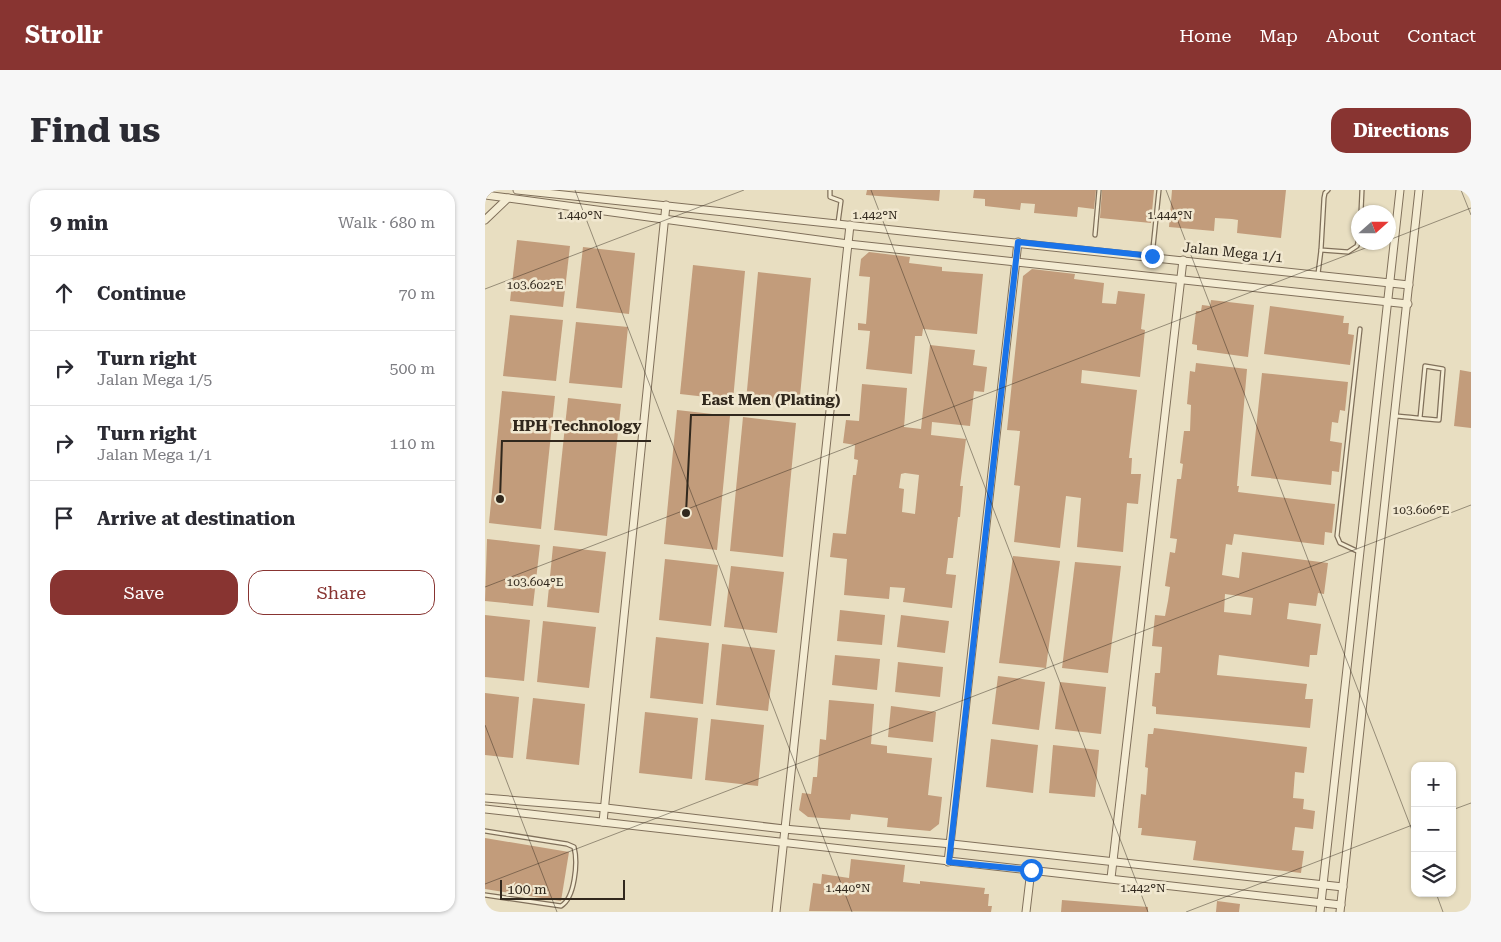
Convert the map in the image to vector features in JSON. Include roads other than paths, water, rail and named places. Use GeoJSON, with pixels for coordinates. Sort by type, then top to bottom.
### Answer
{"type":"FeatureCollection","features":[{"type":"Feature","properties":{"kind":"street"},"geometry":{"type":"LineString","coordinates":[[485,190],[485,195],[848,244],[1408,304]]}},
{"type":"Feature","properties":{"kind":"street","name":"Jalan Mega 1/1"},"geometry":{"type":"LineString","coordinates":[[517,190],[1152,256],[1409,285]]}},
{"type":"Feature","properties":{"kind":"street"},"geometry":{"type":"LineString","coordinates":[[1320,912],[1400,190]]}},
{"type":"Feature","properties":{"kind":"street"},"geometry":{"type":"LineString","coordinates":[[485,809],[783,844],[1321,902],[1340,908],[1408,304],[1419,190]]}},
{"type":"Feature","properties":{"kind":"street"},"geometry":{"type":"LineString","coordinates":[[485,220],[507,198]]}},
{"type":"Feature","properties":{"kind":"street"},"geometry":{"type":"LineString","coordinates":[[603,822],[606,808],[666,205]]}},
{"type":"Feature","properties":{"kind":"street"},"geometry":{"type":"LineString","coordinates":[[776,912],[850,225]]}},
{"type":"Feature","properties":{"kind":"street"},"geometry":{"type":"LineString","coordinates":[[949,862],[1018,242]]}},
{"type":"Feature","properties":{"kind":"street"},"geometry":{"type":"LineString","coordinates":[[1111,878],[1111,861],[1183,260]]}},
{"type":"Feature","properties":{"kind":"street"},"geometry":{"type":"LineString","coordinates":[[485,798],[606,808],[784,829],[952,844],[1343,887]]}},
{"type":"Feature","properties":{"kind":"street"},"geometry":{"type":"LineString","coordinates":[[1027,912],[1031,870]]}},
{"type":"Feature","properties":{"kind":"lane"},"geometry":{"type":"LineString","coordinates":[[830,190],[830,197],[841,201],[838,223]]}},
{"type":"Feature","properties":{"kind":"lane"},"geometry":{"type":"LineString","coordinates":[[1095,235],[1099,190]]}},
{"type":"Feature","properties":{"kind":"lane"},"geometry":{"type":"LineString","coordinates":[[1152,256],[1159,190]]}},
{"type":"Feature","properties":{"kind":"lane"},"geometry":{"type":"LineString","coordinates":[[1318,274],[1324,198],[1328,190]]}},
{"type":"Feature","properties":{"kind":"lane"},"geometry":{"type":"LineString","coordinates":[[1361,205],[1362,190]]}},
{"type":"Feature","properties":{"kind":"lane"},"geometry":{"type":"LineString","coordinates":[[1321,250],[1348,252],[1351,250]]}},
{"type":"Feature","properties":{"kind":"lane"},"geometry":{"type":"LineString","coordinates":[[1359,552],[1340,543],[1337,536],[1360,329]]}},
{"type":"Feature","properties":{"kind":"lane"},"geometry":{"type":"LineString","coordinates":[[1395,416],[1439,420],[1443,369],[1425,366],[1420,418]]}},
{"type":"Feature","properties":{"kind":"lane"},"geometry":{"type":"LineString","coordinates":[[485,831],[567,844],[574,848],[576,856],[570,895],[566,903],[561,906],[485,895]]}},
{"type":"Feature","properties":{"kind":"place","name":"HPH Technology"},"geometry":{"type":"Point","coordinates":[500,499]}},
{"type":"Feature","properties":{"kind":"place","name":"East Men (Plating)"},"geometry":{"type":"Point","coordinates":[686,513]}}]}
